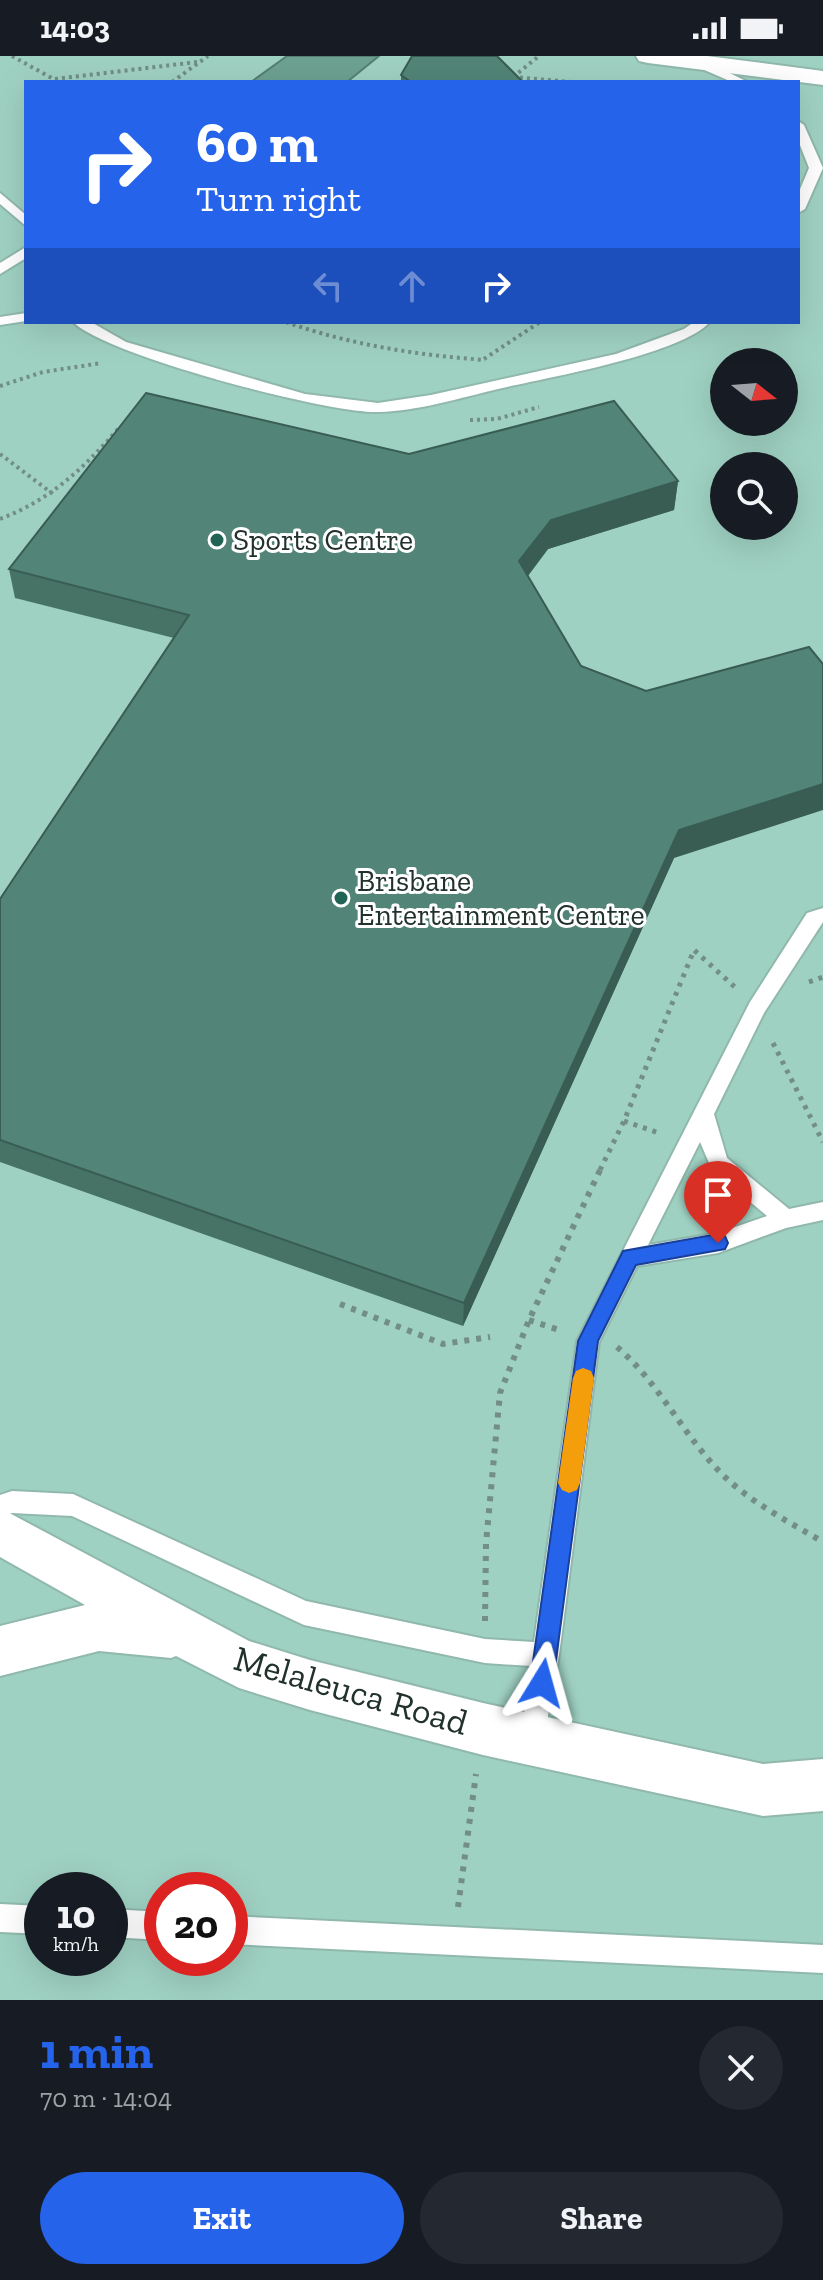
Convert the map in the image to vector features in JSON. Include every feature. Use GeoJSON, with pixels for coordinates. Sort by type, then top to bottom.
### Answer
{"type":"FeatureCollection","features":[{"type":"Feature","properties":{"kind":"street"},"geometry":{"type":"LineString","coordinates":[[648,56],[823,78]]}},
{"type":"Feature","properties":{"kind":"street","name":"Melaleuca Road"},"geometry":{"type":"LineString","coordinates":[[0,1531],[239,1663],[310,1685],[483,1729],[763,1790],[823,1785]]}},
{"type":"Feature","properties":{"kind":"street"},"geometry":{"type":"LineString","coordinates":[[0,1651],[99,1626],[187,1634]]}},
{"type":"Feature","properties":{"kind":"lane"},"geometry":{"type":"LineString","coordinates":[[697,62],[738,80]]}},
{"type":"Feature","properties":{"kind":"lane"},"geometry":{"type":"LineString","coordinates":[[800,130],[816,168],[800,204]]}},
{"type":"Feature","properties":{"kind":"lane"},"geometry":{"type":"LineString","coordinates":[[0,197],[24,220]]}},
{"type":"Feature","properties":{"kind":"lane"},"geometry":{"type":"LineString","coordinates":[[0,270],[24,252]]}},
{"type":"Feature","properties":{"kind":"lane"},"geometry":{"type":"LineString","coordinates":[[0,321],[24,317]]}},
{"type":"Feature","properties":{"kind":"lane"},"geometry":{"type":"LineString","coordinates":[[84,324],[121,345],[304,398],[378,408],[431,400],[620,357],[689,332],[700,324]]}},
{"type":"Feature","properties":{"kind":"lane"},"geometry":{"type":"LineString","coordinates":[[533,1740],[588,1341],[757,1008],[814,918],[823,915]]}},
{"type":"Feature","properties":{"kind":"lane"},"geometry":{"type":"LineString","coordinates":[[703,1111],[719,1164],[786,1219]]}},
{"type":"Feature","properties":{"kind":"lane"},"geometry":{"type":"LineString","coordinates":[[630,1258],[718,1243],[786,1219],[823,1211]]}},
{"type":"Feature","properties":{"kind":"lane"},"geometry":{"type":"LineString","coordinates":[[0,1507],[12,1502],[73,1505],[304,1613],[485,1651],[546,1655]]}},
{"type":"Feature","properties":{"kind":"lane"},"geometry":{"type":"LineString","coordinates":[[0,1918],[24,1919]]}},
{"type":"Feature","properties":{"kind":"lane"},"geometry":{"type":"LineString","coordinates":[[248,1931],[823,1959]]}},
{"type":"Feature","properties":{"kind":"path"},"geometry":{"type":"LineString","coordinates":[[12,56],[55,79],[197,62]]}},
{"type":"Feature","properties":{"kind":"path"},"geometry":{"type":"LineString","coordinates":[[174,80],[208,56]]}},
{"type":"Feature","properties":{"kind":"path"},"geometry":{"type":"LineString","coordinates":[[513,77],[539,56]]}},
{"type":"Feature","properties":{"kind":"path"},"geometry":{"type":"LineString","coordinates":[[506,78],[548,80]]}},
{"type":"Feature","properties":{"kind":"path"},"geometry":{"type":"LineString","coordinates":[[292,324],[326,336],[421,355],[484,359],[537,324]]}},
{"type":"Feature","properties":{"kind":"path"},"geometry":{"type":"LineString","coordinates":[[0,519],[32,509],[73,480],[121,425]]}},
{"type":"Feature","properties":{"kind":"path"},"geometry":{"type":"LineString","coordinates":[[1,455],[53,494]]}},
{"type":"Feature","properties":{"kind":"path"},"geometry":{"type":"LineString","coordinates":[[485,1651],[486,1543],[500,1393],[529,1320],[624,1121],[694,950]]}},
{"type":"Feature","properties":{"kind":"path"},"geometry":{"type":"LineString","coordinates":[[624,1121],[687,1142]]}},
{"type":"Feature","properties":{"kind":"path"},"geometry":{"type":"LineString","coordinates":[[340,1304],[443,1344],[490,1337]]}},
{"type":"Feature","properties":{"kind":"path"},"geometry":{"type":"LineString","coordinates":[[588,1341],[619,1347],[720,1473],[769,1509],[823,1542]]}},
{"type":"Feature","properties":{"kind":"path"},"geometry":{"type":"LineString","coordinates":[[454,1941],[483,1729]]}},
{"type":"Feature","properties":{"kind":"shaded area","name":"Brisbane Entertainment Centre"},"geometry":{"type":"Polygon","coordinates":[[[0,56],[823,56],[823,2000],[0,2000],[0,56]]]}},
{"type":"Feature","properties":{"kind":"shaded area"},"geometry":{"type":"Polygon","coordinates":[[[287,56],[379,56],[349,80],[254,80],[287,56]]]}},
{"type":"Feature","properties":{"kind":"building"},"geometry":{"type":"Polygon","coordinates":[[[412,56],[497,56],[521,80],[408,80],[401,75],[412,56]]]}},
{"type":"Feature","properties":{"kind":"building","name":"Brisbane Entertainment Centre"},"geometry":{"type":"Polygon","coordinates":[[[146,393],[409,454],[614,401],[678,481],[551,520],[519,561],[581,666],[646,691],[809,647],[823,664],[823,784],[679,830],[464,1303],[0,1140],[0,899],[189,615],[9,569],[146,393]]]}},
{"type":"Feature","properties":{"kind":"slow traffic"},"geometry":{"type":"LineString","coordinates":[[569,1483],[583,1378]]}},
{"type":"Feature","properties":{"kind":"place","name":"Sports Centre"},"geometry":{"type":"Point","coordinates":[217,540]}},
{"type":"Feature","properties":{"kind":"place","name":"Brisbane Entertainment Centre"},"geometry":{"type":"Point","coordinates":[341,898]}},
{"type":"Feature","properties":{"kind":"route"},"geometry":{"type":"LineString","coordinates":[[542,1683],[588,1341],[630,1258],[718,1243]]}}]}
